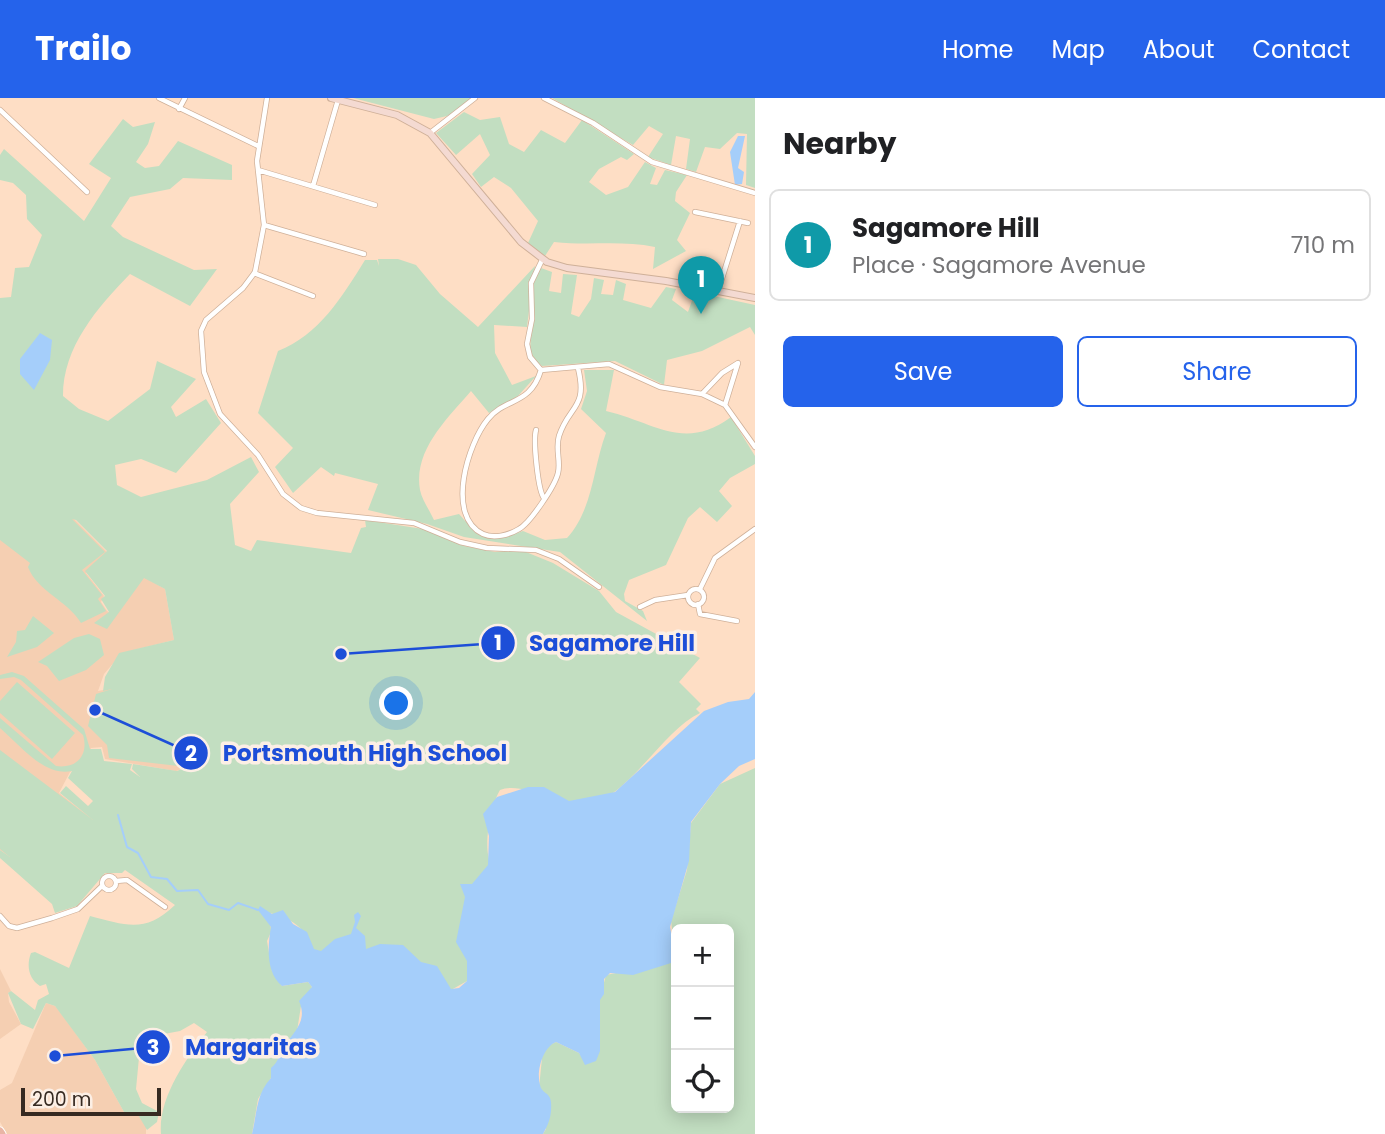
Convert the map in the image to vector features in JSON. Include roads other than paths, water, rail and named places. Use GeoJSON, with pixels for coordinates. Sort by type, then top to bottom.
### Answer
{"type":"FeatureCollection","features":[{"type":"Feature","properties":{"kind":"main road"},"geometry":{"type":"LineString","coordinates":[[335,99],[397,115],[430,133],[521,242],[542,260],[578,270],[718,290],[755,298]]}},
{"type":"Feature","properties":{"kind":"street"},"geometry":{"type":"LineString","coordinates":[[159,98],[258,146]]}},
{"type":"Feature","properties":{"kind":"street"},"geometry":{"type":"LineString","coordinates":[[179,109],[185,98]]}},
{"type":"Feature","properties":{"kind":"street"},"geometry":{"type":"LineString","coordinates":[[267,98],[258,146],[264,225],[262,245],[254,273],[243,288],[206,320],[201,331],[200,348],[204,372],[216,408],[258,455],[283,494],[301,508],[317,513],[414,523],[460,542],[487,548],[537,550],[559,559],[599,587]]}},
{"type":"Feature","properties":{"kind":"street"},"geometry":{"type":"LineString","coordinates":[[430,133],[475,98]]}},
{"type":"Feature","properties":{"kind":"street"},"geometry":{"type":"LineString","coordinates":[[544,98],[593,123],[652,162],[755,193]]}},
{"type":"Feature","properties":{"kind":"street"},"geometry":{"type":"LineString","coordinates":[[313,186],[335,99]]}},
{"type":"Feature","properties":{"kind":"street"},"geometry":{"type":"LineString","coordinates":[[0,110],[88,192]]}},
{"type":"Feature","properties":{"kind":"street"},"geometry":{"type":"LineString","coordinates":[[258,170],[375,205]]}},
{"type":"Feature","properties":{"kind":"street"},"geometry":{"type":"LineString","coordinates":[[695,212],[748,223]]}},
{"type":"Feature","properties":{"kind":"street"},"geometry":{"type":"LineString","coordinates":[[718,290],[740,221]]}},
{"type":"Feature","properties":{"kind":"street"},"geometry":{"type":"LineString","coordinates":[[264,225],[364,254]]}},
{"type":"Feature","properties":{"kind":"street"},"geometry":{"type":"LineString","coordinates":[[541,370],[530,357],[527,344],[532,319],[531,283],[542,260]]}},
{"type":"Feature","properties":{"kind":"street"},"geometry":{"type":"LineString","coordinates":[[254,273],[313,296]]}},
{"type":"Feature","properties":{"kind":"street"},"geometry":{"type":"LineString","coordinates":[[702,394],[722,373],[738,363],[725,405]]}},
{"type":"Feature","properties":{"kind":"street"},"geometry":{"type":"LineString","coordinates":[[541,370],[609,364],[660,387],[702,394],[725,405],[755,447]]}},
{"type":"Feature","properties":{"kind":"street"},"geometry":{"type":"LineString","coordinates":[[541,370],[531,391],[486,421],[465,470],[462,487],[469,520],[476,530],[486,536],[497,536],[522,528],[544,498],[559,470],[557,446],[561,431],[580,401],[578,368]]}},
{"type":"Feature","properties":{"kind":"street"},"geometry":{"type":"LineString","coordinates":[[536,430],[534,446],[540,474],[539,491],[544,498]]}},
{"type":"Feature","properties":{"kind":"street"},"geometry":{"type":"LineString","coordinates":[[700,589],[715,558],[755,529]]}},
{"type":"Feature","properties":{"kind":"street"},"geometry":{"type":"LineString","coordinates":[[640,607],[655,600],[688,596],[694,589],[700,589]]}},
{"type":"Feature","properties":{"kind":"street"},"geometry":{"type":"LineString","coordinates":[[698,604],[704,597],[700,589]]}},
{"type":"Feature","properties":{"kind":"street"},"geometry":{"type":"LineString","coordinates":[[688,596],[691,603],[698,604]]}},
{"type":"Feature","properties":{"kind":"street"},"geometry":{"type":"LineString","coordinates":[[698,604],[700,614],[737,621]]}},
{"type":"Feature","properties":{"kind":"street"},"geometry":{"type":"LineString","coordinates":[[0,916],[9,926],[17,928],[78,909],[102,886],[106,876],[116,881],[127,880],[166,907]]}},
{"type":"Feature","properties":{"kind":"street"},"geometry":{"type":"LineString","coordinates":[[102,886],[112,889],[116,881]]}},
{"type":"Feature","properties":{"kind":"water"},"geometry":{"type":"Polygon","coordinates":[[[738,136],[745,136],[738,168],[744,172],[742,184],[735,185],[730,152],[738,136]]]}},
{"type":"Feature","properties":{"kind":"water"},"geometry":{"type":"Polygon","coordinates":[[[40,333],[52,340],[50,360],[34,390],[20,374],[20,359],[40,333]]]}},
{"type":"Feature","properties":{"kind":"water"},"geometry":{"type":"Polygon","coordinates":[[[755,692],[755,759],[739,766],[720,784],[691,822],[689,861],[670,927],[671,963],[633,975],[610,973],[604,979],[604,994],[600,1000],[600,1051],[596,1061],[585,1065],[579,1053],[556,1042],[547,1049],[539,1079],[541,1088],[549,1096],[551,1111],[543,1134],[252,1134],[260,1097],[271,1078],[271,1068],[299,1026],[302,1015],[299,1001],[312,987],[308,982],[282,986],[277,980],[269,958],[271,927],[258,910],[260,906],[272,914],[283,910],[293,924],[307,932],[314,949],[321,951],[335,939],[351,934],[354,915],[358,912],[361,916],[356,928],[365,936],[366,949],[380,944],[403,945],[421,962],[437,966],[451,989],[459,988],[467,981],[467,961],[456,942],[465,897],[460,884],[472,884],[488,865],[489,836],[483,814],[497,797],[528,787],[544,787],[569,801],[615,792],[704,711],[728,702],[749,699],[755,692]]]}},
{"type":"Feature","properties":{"kind":"waterway"},"geometry":{"type":"LineString","coordinates":[[118,815],[127,847],[138,853],[151,877],[167,879],[177,891],[198,890],[208,904],[229,910],[238,903],[258,910]]}},
{"type":"Feature","properties":{"kind":"place","name":"Sagamore Hill"},"geometry":{"type":"Point","coordinates":[701,314]}},
{"type":"Feature","properties":{"kind":"place","name":"Sagamore Hill"},"geometry":{"type":"Point","coordinates":[341,654]}},
{"type":"Feature","properties":{"kind":"place","name":"Portsmouth High School"},"geometry":{"type":"Point","coordinates":[95,710]}},
{"type":"Feature","properties":{"kind":"place","name":"Margaritas"},"geometry":{"type":"Point","coordinates":[55,1056]}}]}
